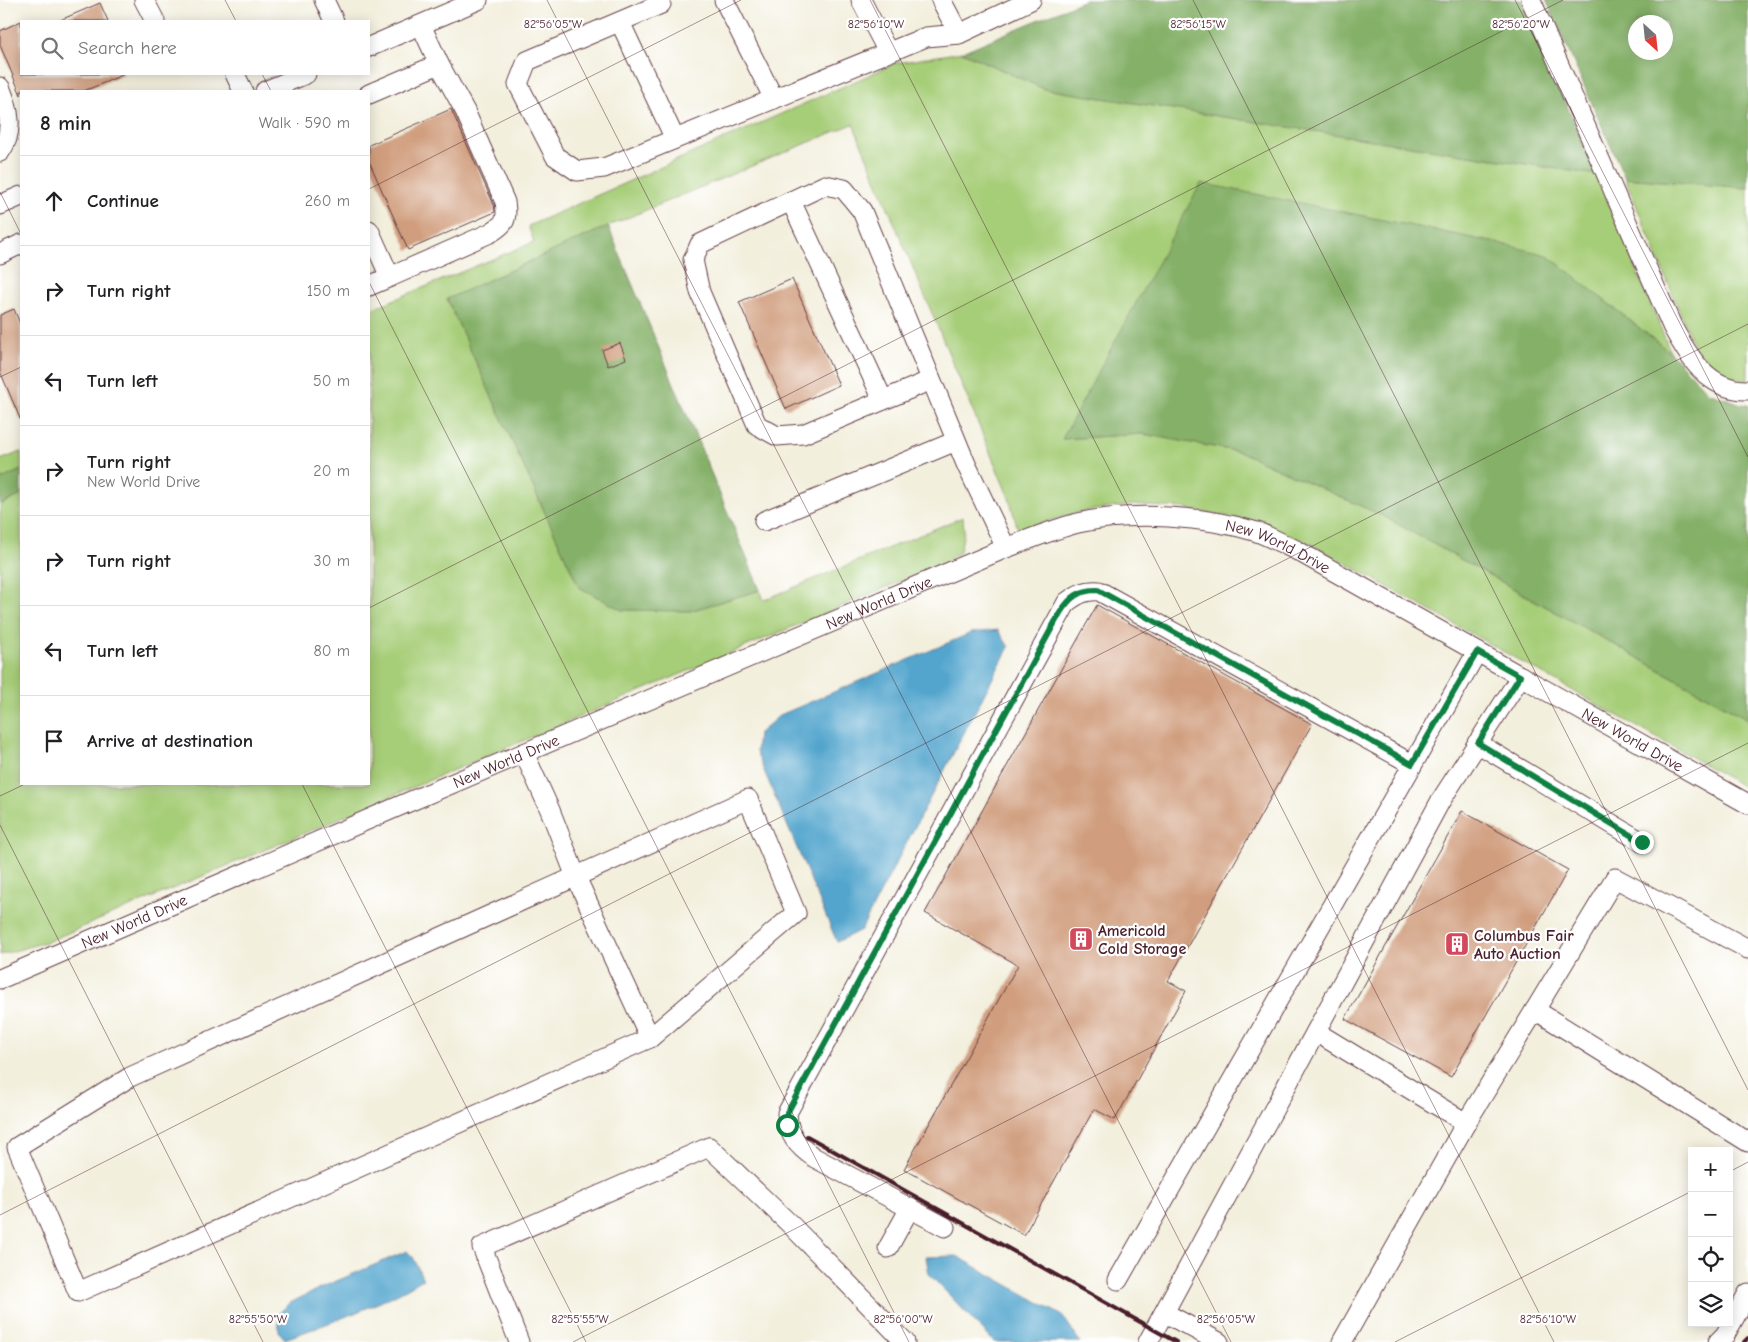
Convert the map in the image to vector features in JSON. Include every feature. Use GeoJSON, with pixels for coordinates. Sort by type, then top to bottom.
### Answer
{"type":"FeatureCollection","features":[{"type":"Feature","properties":{"kind":"street"},"geometry":{"type":"LineString","coordinates":[[144,0],[154,20]]}},
{"type":"Feature","properties":{"kind":"street"},"geometry":{"type":"LineString","coordinates":[[324,0],[334,20]]}},
{"type":"Feature","properties":{"kind":"street"},"geometry":{"type":"LineString","coordinates":[[370,47],[421,25],[459,4],[478,0]]}},
{"type":"Feature","properties":{"kind":"street"},"geometry":{"type":"LineString","coordinates":[[724,0],[774,98]]}},
{"type":"Feature","properties":{"kind":"street"},"geometry":{"type":"LineString","coordinates":[[861,0],[888,52]]}},
{"type":"Feature","properties":{"kind":"street"},"geometry":{"type":"LineString","coordinates":[[941,0],[958,34]]}},
{"type":"Feature","properties":{"kind":"street"},"geometry":{"type":"LineString","coordinates":[[663,1],[620,22],[528,61],[518,84],[555,156],[578,171],[604,168],[926,37],[958,34],[1031,0]]}},
{"type":"Feature","properties":{"kind":"street"},"geometry":{"type":"LineString","coordinates":[[1531,0],[1672,326],[1687,354],[1700,370],[1722,385],[1748,390]]}},
{"type":"Feature","properties":{"kind":"street"},"geometry":{"type":"LineString","coordinates":[[620,22],[675,138]]}},
{"type":"Feature","properties":{"kind":"street"},"geometry":{"type":"LineString","coordinates":[[370,286],[490,233],[502,226],[507,215],[505,202],[465,110],[439,64],[421,25]]}},
{"type":"Feature","properties":{"kind":"street"},"geometry":{"type":"LineString","coordinates":[[370,94],[439,64]]}},
{"type":"Feature","properties":{"kind":"street"},"geometry":{"type":"LineString","coordinates":[[235,75],[243,90]]}},
{"type":"Feature","properties":{"kind":"street"},"geometry":{"type":"LineString","coordinates":[[269,90],[305,80]]}},
{"type":"Feature","properties":{"kind":"street"},"geometry":{"type":"LineString","coordinates":[[0,87],[8,105],[9,119],[8,140],[0,152]]}},
{"type":"Feature","properties":{"kind":"street"},"geometry":{"type":"LineString","coordinates":[[931,380],[803,434],[777,436],[757,425],[700,292],[693,260],[700,244],[825,185],[844,190],[862,212],[931,380],[956,441],[1006,548]]}},
{"type":"Feature","properties":{"kind":"street"},"geometry":{"type":"LineString","coordinates":[[791,201],[883,400]]}},
{"type":"Feature","properties":{"kind":"street"},"geometry":{"type":"LineString","coordinates":[[370,232],[390,277]]}},
{"type":"Feature","properties":{"kind":"street"},"geometry":{"type":"LineString","coordinates":[[0,254],[20,244]]}},
{"type":"Feature","properties":{"kind":"street"},"geometry":{"type":"LineString","coordinates":[[764,522],[956,441]]}},
{"type":"Feature","properties":{"kind":"street","name":"New World Drive"},"geometry":{"type":"LineString","coordinates":[[0,979],[1006,548],[1079,523],[1130,516],[1166,517],[1214,522],[1258,533],[1296,550],[1748,804]]}},
{"type":"Feature","properties":{"kind":"street"},"geometry":{"type":"LineString","coordinates":[[945,1227],[815,1158],[801,1148],[787,1125],[787,1113],[1067,602],[1077,594],[1087,590],[1098,590],[1412,764]]}},
{"type":"Feature","properties":{"kind":"street"},"geometry":{"type":"LineString","coordinates":[[1118,1280],[1477,652]]}},
{"type":"Feature","properties":{"kind":"street"},"geometry":{"type":"LineString","coordinates":[[1148,1342],[1441,800],[1520,676]]}},
{"type":"Feature","properties":{"kind":"street"},"geometry":{"type":"LineString","coordinates":[[1478,743],[1642,842]]}},
{"type":"Feature","properties":{"kind":"street"},"geometry":{"type":"LineString","coordinates":[[524,753],[550,810],[576,877],[650,1038]]}},
{"type":"Feature","properties":{"kind":"street"},"geometry":{"type":"LineString","coordinates":[[748,799],[796,913],[650,1038],[78,1292],[17,1146],[130,1077],[576,877],[748,799]]}},
{"type":"Feature","properties":{"kind":"street"},"geometry":{"type":"LineString","coordinates":[[1342,1342],[1466,1123],[1615,878],[1748,948]]}},
{"type":"Feature","properties":{"kind":"street"},"geometry":{"type":"LineString","coordinates":[[1535,1010],[1746,1137]]}},
{"type":"Feature","properties":{"kind":"street"},"geometry":{"type":"LineString","coordinates":[[1316,1032],[1466,1123]]}},
{"type":"Feature","properties":{"kind":"street"},"geometry":{"type":"LineString","coordinates":[[519,1342],[482,1247],[709,1147],[792,1226],[905,1342]]}},
{"type":"Feature","properties":{"kind":"street"},"geometry":{"type":"LineString","coordinates":[[888,1248],[910,1208]]}},
{"type":"Feature","properties":{"kind":"street"},"geometry":{"type":"LineString","coordinates":[[1718,1342],[1725,1335],[1748,1293]]}},
{"type":"Feature","properties":{"kind":"street"},"geometry":{"type":"LineString","coordinates":[[1165,1312],[1219,1342]]}},
{"type":"Feature","properties":{"kind":"green space"},"geometry":{"type":"Polygon","coordinates":[[[1085,0],[1521,0],[1597,175],[1044,89],[962,52],[1085,0]]]}},
{"type":"Feature","properties":{"kind":"green space"},"geometry":{"type":"Polygon","coordinates":[[[1546,0],[1748,0],[1748,188],[1625,178],[1546,0]]]}},
{"type":"Feature","properties":{"kind":"green space"},"geometry":{"type":"Polygon","coordinates":[[[962,52],[1044,89],[1597,175],[1671,353],[1547,255],[1062,439],[1143,434],[1241,452],[1383,516],[1748,719],[1748,789],[1308,542],[1246,520],[1182,508],[1132,505],[1079,512],[1018,530],[1009,498],[853,124],[608,226],[447,299],[579,587],[622,610],[690,611],[760,590],[764,600],[963,517],[964,531],[960,552],[944,563],[49,941],[0,955],[0,505],[20,495],[20,785],[370,785],[370,310],[534,242],[528,226],[896,63],[962,52]]]}},
{"type":"Feature","properties":{"kind":"green space"},"geometry":{"type":"Polygon","coordinates":[[[1625,178],[1748,188],[1748,382],[1720,373],[1695,349],[1625,178]]]}},
{"type":"Feature","properties":{"kind":"green space"},"geometry":{"type":"Polygon","coordinates":[[[1201,183],[1502,244],[1547,255],[1671,353],[1708,392],[1748,405],[1748,719],[1383,516],[1241,452],[1143,434],[1062,439],[1201,183]]]}},
{"type":"Feature","properties":{"kind":"green space"},"geometry":{"type":"Polygon","coordinates":[[[608,226],[760,590],[690,611],[622,610],[579,587],[447,299],[608,226]]]}},
{"type":"Feature","properties":{"kind":"green space"},"geometry":{"type":"Polygon","coordinates":[[[20,452],[20,470],[0,480],[0,460],[20,452]]]}},
{"type":"Feature","properties":{"kind":"green space"},"geometry":{"type":"Polygon","coordinates":[[[20,470],[20,495],[0,505],[0,480],[20,470]]]}},
{"type":"Feature","properties":{"kind":"water"},"geometry":{"type":"Polygon","coordinates":[[[998,630],[1009,647],[861,930],[837,942],[756,752],[758,734],[780,715],[971,633],[998,630]]]}},
{"type":"Feature","properties":{"kind":"water"},"geometry":{"type":"Polygon","coordinates":[[[407,1251],[413,1257],[423,1279],[407,1289],[356,1313],[285,1339],[279,1332],[278,1314],[290,1303],[320,1288],[407,1251]]]}},
{"type":"Feature","properties":{"kind":"water"},"geometry":{"type":"Polygon","coordinates":[[[957,1256],[1063,1316],[1080,1342],[994,1342],[929,1274],[926,1257],[957,1256]]]}},
{"type":"Feature","properties":{"kind":"building"},"geometry":{"type":"Polygon","coordinates":[[[100,3],[108,20],[60,20],[100,3]]]}},
{"type":"Feature","properties":{"kind":"building"},"geometry":{"type":"Polygon","coordinates":[[[20,21],[20,75],[123,75],[86,90],[20,90],[20,93],[0,45],[0,31],[20,21]]]}},
{"type":"Feature","properties":{"kind":"building"},"geometry":{"type":"Polygon","coordinates":[[[451,109],[494,205],[495,212],[408,250],[370,163],[370,145],[451,109]]]}},
{"type":"Feature","properties":{"kind":"building"},"geometry":{"type":"Polygon","coordinates":[[[792,279],[839,385],[786,409],[739,302],[792,279]]]}},
{"type":"Feature","properties":{"kind":"building"},"geometry":{"type":"Polygon","coordinates":[[[14,309],[20,324],[20,419],[0,371],[0,315],[14,309]]]}},
{"type":"Feature","properties":{"kind":"building"},"geometry":{"type":"Polygon","coordinates":[[[620,343],[626,359],[608,366],[602,350],[620,343]]]}},
{"type":"Feature","properties":{"kind":"building","name":"Americold Cold Storage"},"geometry":{"type":"Polygon","coordinates":[[[1097,605],[1312,724],[1168,981],[1186,991],[1115,1120],[1094,1109],[1024,1235],[904,1169],[1018,965],[925,913],[1097,605]]]}},
{"type":"Feature","properties":{"kind":"building","name":"Columbus Fair Auto Auction"},"geometry":{"type":"Polygon","coordinates":[[[1462,811],[1568,870],[1451,1077],[1345,1019],[1462,811]]]}},
{"type":"Feature","properties":{"kind":"railway"},"geometry":{"type":"LineString","coordinates":[[807,1136],[1176,1342]]}},
{"type":"Feature","properties":{"kind":"railway"},"geometry":{"type":"LineString","coordinates":[[1744,1342],[1748,1338]]}},
{"type":"Feature","properties":{"kind":"place","name":"Americold Cold Storage"},"geometry":{"type":"Point","coordinates":[1081,939]}},
{"type":"Feature","properties":{"kind":"place","name":"Columbus Fair Auto Auction"},"geometry":{"type":"Point","coordinates":[1457,944]}},
{"type":"Feature","properties":{"kind":"route"},"geometry":{"type":"LineString","coordinates":[[787,1125],[787,1113],[1060,613],[1067,602],[1077,594],[1087,590],[1098,590],[1412,764],[1477,652],[1520,676],[1478,743],[1642,842]]}}]}
